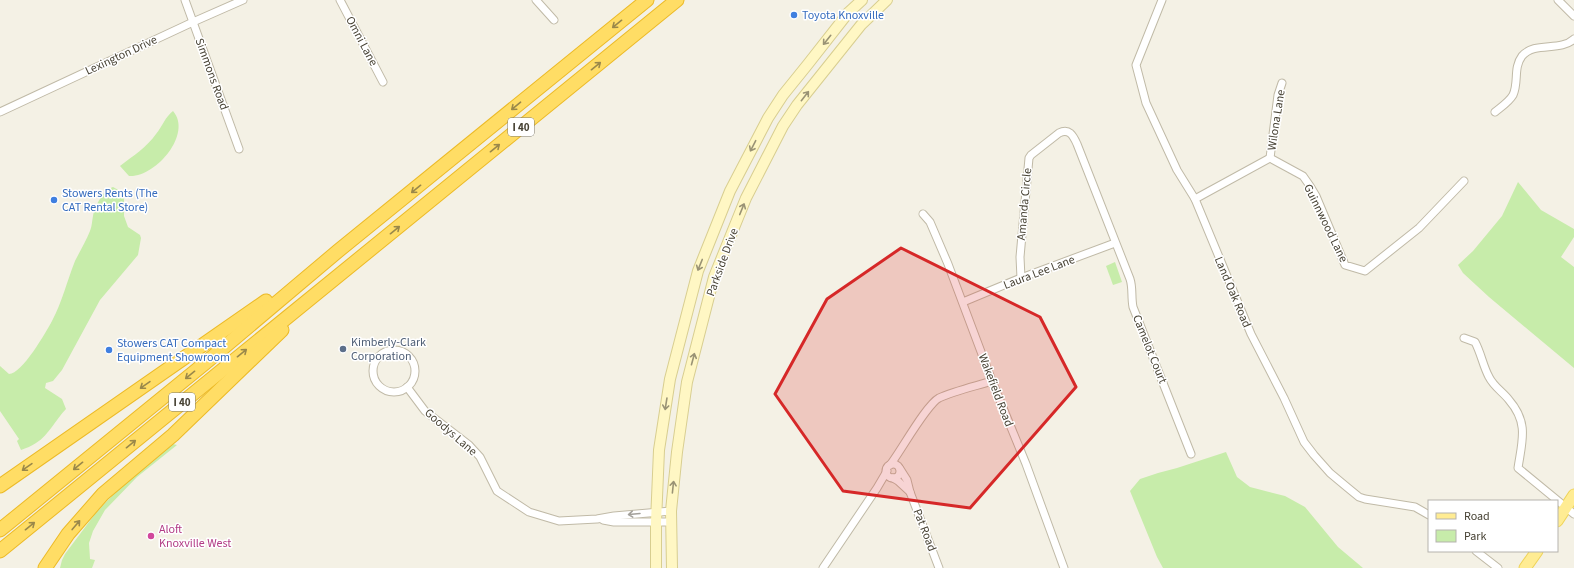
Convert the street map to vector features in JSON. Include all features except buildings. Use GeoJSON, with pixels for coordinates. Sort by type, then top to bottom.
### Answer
{"type":"FeatureCollection","features":[{"type":"Feature","properties":{"kind":"highway","name":"I 40"},"geometry":{"type":"LineString","coordinates":[[0,530],[204,364],[338,251],[647,0]]}},
{"type":"Feature","properties":{"kind":"highway","name":"I 40"},"geometry":{"type":"LineString","coordinates":[[0,550],[677,0]]}},
{"type":"Feature","properties":{"kind":"highway"},"geometry":{"type":"LineString","coordinates":[[0,486],[255,309],[291,281],[338,251]]}},
{"type":"Feature","properties":{"kind":"highway"},"geometry":{"type":"LineString","coordinates":[[45,568],[68,534],[104,494],[173,435],[283,329],[348,272],[364,254]]}},
{"type":"Feature","properties":{"kind":"main road"},"geometry":{"type":"LineString","coordinates":[[1558,520],[1570,511],[1574,495]]}},
{"type":"Feature","properties":{"kind":"main road"},"geometry":{"type":"LineString","coordinates":[[1525,568],[1536,552]]}},
{"type":"Feature","properties":{"kind":"street","name":"Simmons Road"},"geometry":{"type":"LineString","coordinates":[[185,0],[238,149]]}},
{"type":"Feature","properties":{"kind":"street","name":"Lexington Drive"},"geometry":{"type":"LineString","coordinates":[[0,112],[243,0]]}},
{"type":"Feature","properties":{"kind":"street","name":"Omni Lane"},"geometry":{"type":"LineString","coordinates":[[340,0],[383,82]]}},
{"type":"Feature","properties":{"kind":"street"},"geometry":{"type":"LineString","coordinates":[[536,0],[554,20]]}},
{"type":"Feature","properties":{"kind":"street","name":"Parkside Drive"},"geometry":{"type":"LineString","coordinates":[[656,568],[656,517],[659,450],[670,379],[698,271],[730,191],[768,118],[783,95],[848,13],[862,0]]}},
{"type":"Feature","properties":{"kind":"street","name":"Parkside Drive"},"geometry":{"type":"LineString","coordinates":[[672,568],[670,517],[687,382],[714,277],[746,198],[783,126],[797,105],[861,25],[887,0]]}},
{"type":"Feature","properties":{"kind":"street","name":"Land Oak Road"},"geometry":{"type":"LineString","coordinates":[[1162,0],[1136,65],[1146,103],[1177,170],[1194,199],[1251,334],[1284,398],[1304,442],[1330,473],[1359,497],[1415,507],[1428,514]]}},
{"type":"Feature","properties":{"kind":"street"},"geometry":{"type":"LineString","coordinates":[[1558,0],[1574,16]]}},
{"type":"Feature","properties":{"kind":"street"},"geometry":{"type":"LineString","coordinates":[[1495,112],[1509,100],[1513,94],[1516,68],[1523,56],[1529,50],[1558,46],[1574,38]]}},
{"type":"Feature","properties":{"kind":"street","name":"Wilona Lane"},"geometry":{"type":"LineString","coordinates":[[1270,158],[1278,95],[1282,82]]}},
{"type":"Feature","properties":{"kind":"street","name":"Amanda Circle"},"geometry":{"type":"LineString","coordinates":[[1021,278],[1020,257],[1029,158],[1039,148],[1062,131],[1073,134],[1116,243]]}},
{"type":"Feature","properties":{"kind":"street"},"geometry":{"type":"LineString","coordinates":[[1194,199],[1270,158]]}},
{"type":"Feature","properties":{"kind":"street","name":"Guinnwood Lane"},"geometry":{"type":"LineString","coordinates":[[1270,158],[1303,176],[1316,196],[1345,265],[1365,271],[1419,228],[1464,181]]}},
{"type":"Feature","properties":{"kind":"street","name":"Wakefield Road"},"geometry":{"type":"LineString","coordinates":[[923,214],[930,222],[963,302],[992,381],[1026,464],[1064,568]]}},
{"type":"Feature","properties":{"kind":"street","name":"Laura Lee Lane"},"geometry":{"type":"LineString","coordinates":[[963,302],[1021,278],[1116,243]]}},
{"type":"Feature","properties":{"kind":"street","name":"Camelot Court"},"geometry":{"type":"LineString","coordinates":[[1116,243],[1133,287],[1131,297],[1133,307],[1191,454]]}},
{"type":"Feature","properties":{"kind":"street"},"geometry":{"type":"LineString","coordinates":[[1464,338],[1475,342],[1488,376],[1494,385],[1515,406],[1522,422],[1522,439],[1518,468],[1557,500]]}},
{"type":"Feature","properties":{"kind":"street"},"geometry":{"type":"LineString","coordinates":[[392,350],[402,351],[410,357],[415,370],[414,376],[407,388],[393,392],[386,390],[375,381],[373,366],[380,355],[392,350]]}},
{"type":"Feature","properties":{"kind":"street"},"geometry":{"type":"LineString","coordinates":[[890,473],[900,452],[929,407],[938,398],[992,381]]}},
{"type":"Feature","properties":{"kind":"street","name":"Goodys Lane"},"geometry":{"type":"LineString","coordinates":[[407,388],[425,411],[469,445],[480,457],[497,491],[529,512],[559,521],[597,519],[614,516],[670,517]]}},
{"type":"Feature","properties":{"kind":"street"},"geometry":{"type":"LineString","coordinates":[[890,473],[899,475],[900,452]]}},
{"type":"Feature","properties":{"kind":"street"},"geometry":{"type":"LineString","coordinates":[[823,568],[895,464],[899,468]]}},
{"type":"Feature","properties":{"kind":"street","name":"Pat Road"},"geometry":{"type":"LineString","coordinates":[[899,468],[907,480],[910,492],[939,568]]}},
{"type":"Feature","properties":{"kind":"street","name":"Pat Road"},"geometry":{"type":"LineString","coordinates":[[890,473],[910,492]]}},
{"type":"Feature","properties":{"kind":"street"},"geometry":{"type":"LineString","coordinates":[[1558,501],[1570,511]]}},
{"type":"Feature","properties":{"kind":"street"},"geometry":{"type":"LineString","coordinates":[[1477,552],[1498,568]]}},
{"type":"Feature","properties":{"kind":"highlighted area"},"geometry":{"type":"Polygon","coordinates":[[[901,248],[1040,317],[1076,387],[970,508],[843,491],[775,394],[827,299],[901,248]]]}},
{"type":"Feature","properties":{"kind":"green space"},"geometry":{"type":"Polygon","coordinates":[[[173,111],[178,120],[178,131],[175,142],[168,153],[150,170],[139,175],[129,176],[120,166],[140,151],[152,139],[173,111]]]}},
{"type":"Feature","properties":{"kind":"green space"},"geometry":{"type":"Polygon","coordinates":[[[1518,182],[1541,210],[1574,229],[1574,237],[1561,257],[1574,267],[1574,368],[1489,297],[1463,273],[1458,265],[1473,251],[1502,216],[1518,182]]]}},
{"type":"Feature","properties":{"kind":"green space"},"geometry":{"type":"Polygon","coordinates":[[[113,187],[120,191],[124,198],[124,216],[128,227],[140,235],[141,238],[138,255],[100,300],[62,370],[53,381],[46,383],[45,388],[62,399],[66,409],[41,440],[21,450],[17,441],[19,439],[0,411],[0,366],[9,374],[14,372],[27,360],[39,343],[59,306],[75,261],[90,231],[94,212],[98,203],[106,191],[113,187]]]}},
{"type":"Feature","properties":{"kind":"green space"},"geometry":{"type":"Polygon","coordinates":[[[1115,262],[1122,282],[1113,285],[1106,266],[1115,262]]]}},
{"type":"Feature","properties":{"kind":"green space"},"geometry":{"type":"Polygon","coordinates":[[[173,444],[177,445],[137,477],[105,510],[93,531],[89,543],[90,559],[95,560],[92,568],[60,568],[65,554],[95,514],[124,484],[173,444]]]}},
{"type":"Feature","properties":{"kind":"green space"},"geometry":{"type":"Polygon","coordinates":[[[1226,452],[1237,477],[1250,487],[1285,496],[1305,507],[1338,547],[1363,568],[1163,568],[1130,491],[1140,479],[1226,452]]]}},
{"type":"Feature","properties":{"kind":"place","name":"Toyota Knoxville"},"geometry":{"type":"Point","coordinates":[794,15]}},
{"type":"Feature","properties":{"kind":"place","name":"Stowers Rents (The CAT Rental Store)"},"geometry":{"type":"Point","coordinates":[54,200]}},
{"type":"Feature","properties":{"kind":"place","name":"Kimberly-Clark Corporation"},"geometry":{"type":"Point","coordinates":[343,349]}},
{"type":"Feature","properties":{"kind":"place","name":"Stowers CAT Compact Equipment Showroom"},"geometry":{"type":"Point","coordinates":[109,350]}},
{"type":"Feature","properties":{"kind":"place","name":"Aloft Knoxville West"},"geometry":{"type":"Point","coordinates":[151,536]}}]}
